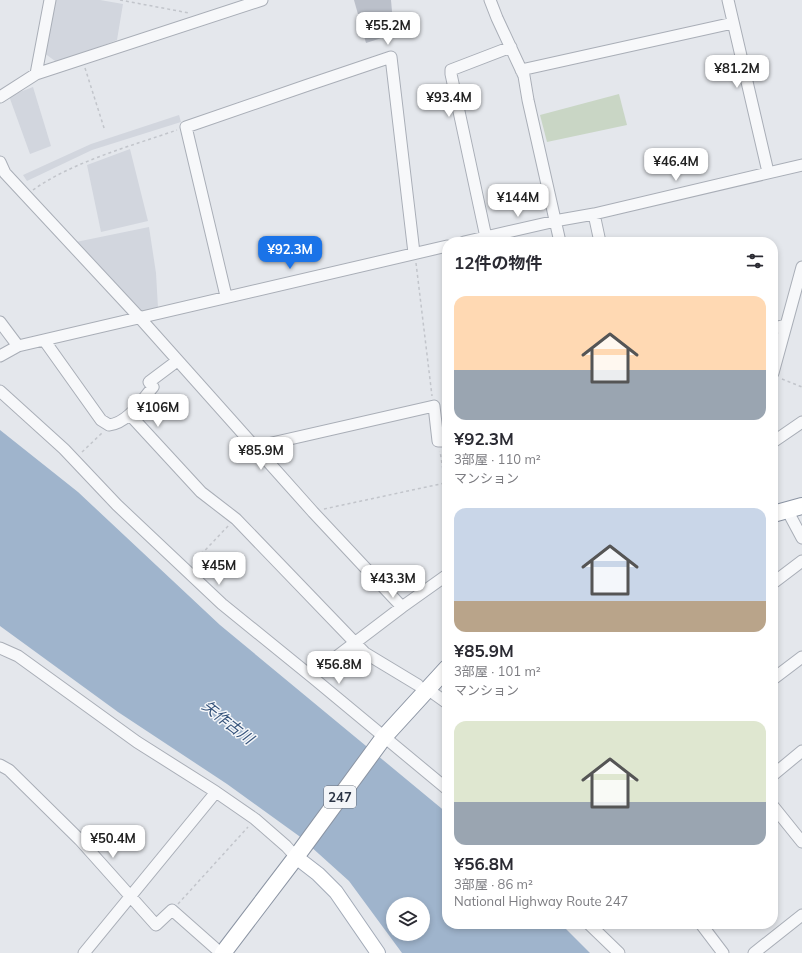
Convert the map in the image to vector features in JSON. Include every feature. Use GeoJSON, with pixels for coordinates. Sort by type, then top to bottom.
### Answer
{"type":"FeatureCollection","features":[{"type":"Feature","properties":{"kind":"highway","name":"247"},"geometry":{"type":"LineString","coordinates":[[219,950],[296,857],[384,737],[442,673]]}},
{"type":"Feature","properties":{"kind":"main road"},"geometry":{"type":"LineString","coordinates":[[296,857],[318,874],[336,892],[378,953]]}},
{"type":"Feature","properties":{"kind":"street"},"geometry":{"type":"LineString","coordinates":[[36,74],[50,0]]}},
{"type":"Feature","properties":{"kind":"street"},"geometry":{"type":"LineString","coordinates":[[0,96],[36,74],[262,0]]}},
{"type":"Feature","properties":{"kind":"street"},"geometry":{"type":"LineString","coordinates":[[490,0],[524,76],[559,237]]}},
{"type":"Feature","properties":{"kind":"street"},"geometry":{"type":"LineString","coordinates":[[728,0],[768,172]]}},
{"type":"Feature","properties":{"kind":"street"},"geometry":{"type":"LineString","coordinates":[[522,70],[733,23]]}},
{"type":"Feature","properties":{"kind":"street"},"geometry":{"type":"LineString","coordinates":[[485,237],[451,70],[511,47]]}},
{"type":"Feature","properties":{"kind":"street"},"geometry":{"type":"LineString","coordinates":[[226,296],[186,127],[308,84],[391,57],[414,253]]}},
{"type":"Feature","properties":{"kind":"street"},"geometry":{"type":"LineString","coordinates":[[0,162],[5,173],[139,318],[313,512],[402,607]]}},
{"type":"Feature","properties":{"kind":"street"},"geometry":{"type":"LineString","coordinates":[[497,237],[556,221],[594,214],[802,165]]}},
{"type":"Feature","properties":{"kind":"street"},"geometry":{"type":"LineString","coordinates":[[594,214],[599,237]]}},
{"type":"Feature","properties":{"kind":"street"},"geometry":{"type":"LineString","coordinates":[[0,356],[18,346],[226,296],[442,247]]}},
{"type":"Feature","properties":{"kind":"street"},"geometry":{"type":"LineString","coordinates":[[778,370],[786,325],[802,267]]}},
{"type":"Feature","properties":{"kind":"street"},"geometry":{"type":"LineString","coordinates":[[0,322],[18,346]]}},
{"type":"Feature","properties":{"kind":"street"},"geometry":{"type":"LineString","coordinates":[[778,327],[786,325]]}},
{"type":"Feature","properties":{"kind":"street"},"geometry":{"type":"LineString","coordinates":[[44,340],[100,420],[109,425],[116,424],[130,415],[153,387],[149,382],[177,362]]}},
{"type":"Feature","properties":{"kind":"street"},"geometry":{"type":"LineString","coordinates":[[0,391],[64,449],[117,505],[222,604],[442,786]]}},
{"type":"Feature","properties":{"kind":"street"},"geometry":{"type":"LineString","coordinates":[[255,447],[434,406],[442,441]]}},
{"type":"Feature","properties":{"kind":"street"},"geometry":{"type":"LineString","coordinates":[[130,415],[201,492],[236,519],[354,643],[365,653],[418,685]]}},
{"type":"Feature","properties":{"kind":"street"},"geometry":{"type":"LineString","coordinates":[[778,439],[802,422]]}},
{"type":"Feature","properties":{"kind":"street"},"geometry":{"type":"LineString","coordinates":[[787,510],[802,538]]}},
{"type":"Feature","properties":{"kind":"street"},"geometry":{"type":"LineString","coordinates":[[778,579],[802,561]]}},
{"type":"Feature","properties":{"kind":"street"},"geometry":{"type":"LineString","coordinates":[[312,677],[354,643],[442,579]]}},
{"type":"Feature","properties":{"kind":"street"},"geometry":{"type":"LineString","coordinates":[[0,648],[18,656],[137,742],[216,792],[255,819],[286,846],[296,857]]}},
{"type":"Feature","properties":{"kind":"street"},"geometry":{"type":"LineString","coordinates":[[778,675],[802,657]]}},
{"type":"Feature","properties":{"kind":"street"},"geometry":{"type":"LineString","coordinates":[[433,693],[442,699]]}},
{"type":"Feature","properties":{"kind":"street"},"geometry":{"type":"LineString","coordinates":[[778,770],[802,751]]}},
{"type":"Feature","properties":{"kind":"street"},"geometry":{"type":"LineString","coordinates":[[0,766],[9,770],[80,840],[156,925],[172,910],[219,950]]}},
{"type":"Feature","properties":{"kind":"street"},"geometry":{"type":"LineString","coordinates":[[84,953],[216,792]]}},
{"type":"Feature","properties":{"kind":"street"},"geometry":{"type":"LineString","coordinates":[[778,812],[802,842]]}},
{"type":"Feature","properties":{"kind":"street"},"geometry":{"type":"LineString","coordinates":[[754,953],[802,915]]}},
{"type":"Feature","properties":{"kind":"street"},"geometry":{"type":"LineString","coordinates":[[594,929],[619,953]]}},
{"type":"Feature","properties":{"kind":"street"},"geometry":{"type":"LineString","coordinates":[[705,929],[723,953]]}},
{"type":"Feature","properties":{"kind":"path"},"geometry":{"type":"LineString","coordinates":[[120,0],[209,17]]}},
{"type":"Feature","properties":{"kind":"path"},"geometry":{"type":"LineString","coordinates":[[82,59],[105,131]]}},
{"type":"Feature","properties":{"kind":"path"},"geometry":{"type":"LineString","coordinates":[[24,194],[48,180],[100,157],[186,127]]}},
{"type":"Feature","properties":{"kind":"path"},"geometry":{"type":"LineString","coordinates":[[414,253],[434,406]]}},
{"type":"Feature","properties":{"kind":"path"},"geometry":{"type":"LineString","coordinates":[[778,376],[802,387]]}},
{"type":"Feature","properties":{"kind":"path"},"geometry":{"type":"LineString","coordinates":[[82,453],[109,425]]}},
{"type":"Feature","properties":{"kind":"path"},"geometry":{"type":"LineString","coordinates":[[313,512],[442,484]]}},
{"type":"Feature","properties":{"kind":"path"},"geometry":{"type":"LineString","coordinates":[[192,564],[236,519]]}},
{"type":"Feature","properties":{"kind":"path"},"geometry":{"type":"LineString","coordinates":[[172,910],[255,819]]}},
{"type":"Feature","properties":{"kind":"shaded area"},"geometry":{"type":"Polygon","coordinates":[[[55,0],[100,0],[123,4],[117,40],[58,63],[44,53],[55,0]]]}},
{"type":"Feature","properties":{"kind":"shaded area"},"geometry":{"type":"Polygon","coordinates":[[[33,87],[51,146],[30,154],[9,96],[33,87]]]}},
{"type":"Feature","properties":{"kind":"shaded area"},"geometry":{"type":"Polygon","coordinates":[[[179,115],[181,122],[92,150],[27,181],[23,175],[91,144],[179,115]]]}},
{"type":"Feature","properties":{"kind":"shaded area"},"geometry":{"type":"Polygon","coordinates":[[[130,149],[148,221],[101,232],[87,165],[130,149]]]}},
{"type":"Feature","properties":{"kind":"shaded area"},"geometry":{"type":"Polygon","coordinates":[[[149,227],[156,273],[158,308],[143,313],[138,311],[76,242],[149,227]]]}},
{"type":"Feature","properties":{"kind":"green space"},"geometry":{"type":"Polygon","coordinates":[[[619,94],[627,125],[547,142],[540,115],[619,94]]]}},
{"type":"Feature","properties":{"kind":"water","name":"矢作古川"},"geometry":{"type":"Polygon","coordinates":[[[0,430],[78,492],[220,625],[442,809],[442,929],[566,929],[590,953],[402,953],[393,941],[430,941],[430,897],[386,897],[386,931],[349,881],[299,836],[227,784],[118,712],[0,626],[0,430]]]}},
{"type":"Feature","properties":{"kind":"building"},"geometry":{"type":"Polygon","coordinates":[[[354,0],[391,0],[394,34],[366,43],[354,0]]]}}]}
